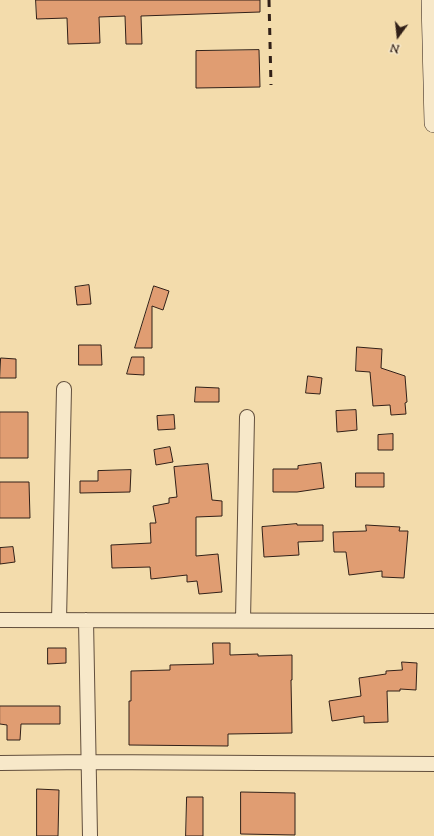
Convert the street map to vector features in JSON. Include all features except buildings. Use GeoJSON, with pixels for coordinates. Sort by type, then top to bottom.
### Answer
{"type":"FeatureCollection","features":[{"type":"Feature","properties":{"kind":"street"},"geometry":{"type":"LineString","coordinates":[[431,0],[434,123]]}},
{"type":"Feature","properties":{"kind":"street"},"geometry":{"type":"LineString","coordinates":[[59,620],[64,389]]}},
{"type":"Feature","properties":{"kind":"street"},"geometry":{"type":"LineString","coordinates":[[243,620],[247,416]]}},
{"type":"Feature","properties":{"kind":"street"},"geometry":{"type":"LineString","coordinates":[[0,620],[434,621]]}},
{"type":"Feature","properties":{"kind":"street"},"geometry":{"type":"LineString","coordinates":[[86,620],[90,836]]}},
{"type":"Feature","properties":{"kind":"street"},"geometry":{"type":"LineString","coordinates":[[0,763],[89,762],[434,764]]}},
{"type":"Feature","properties":{"kind":"railway"},"geometry":{"type":"LineString","coordinates":[[269,0],[271,85]]}}]}
